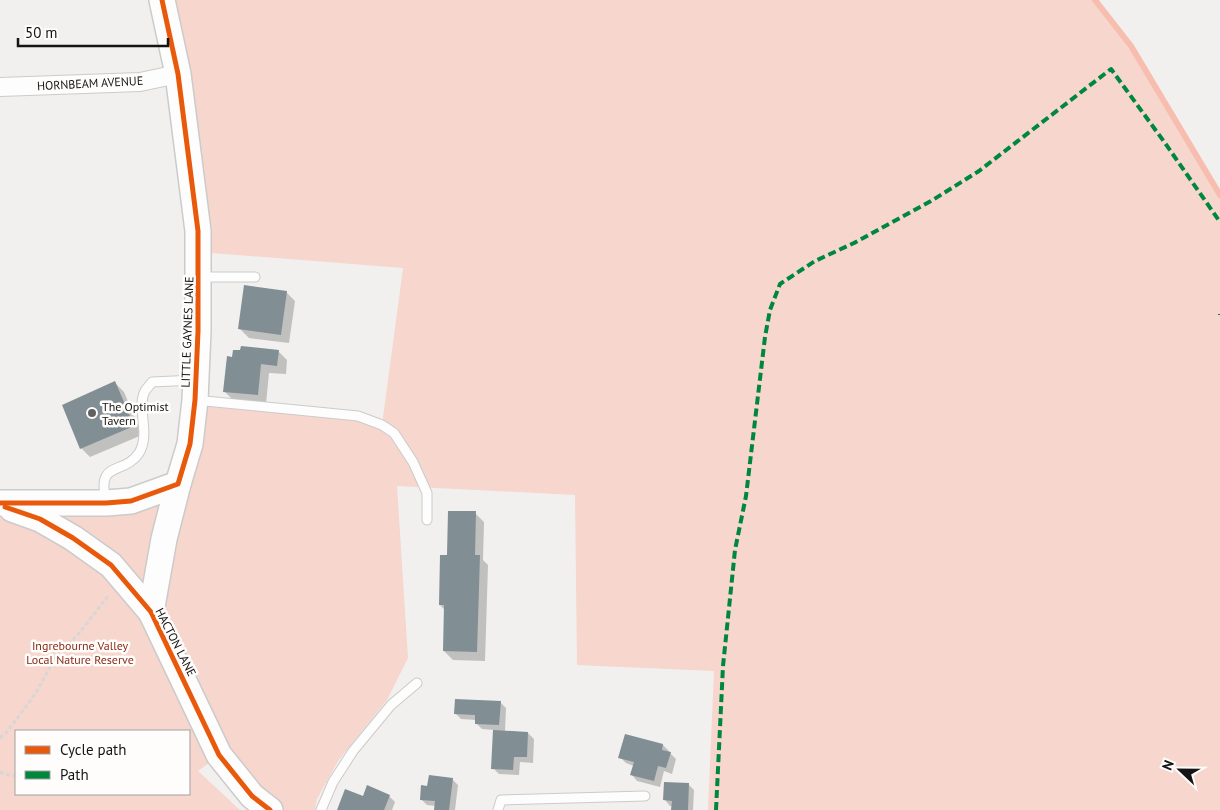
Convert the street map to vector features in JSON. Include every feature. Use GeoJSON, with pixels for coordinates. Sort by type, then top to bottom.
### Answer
{"type":"FeatureCollection","features":[{"type":"Feature","properties":{"kind":"street","name":"LITTLE GAYNES LANE"},"geometry":{"type":"LineString","coordinates":[[151,612],[164,539],[190,444],[195,390],[199,277],[198,231],[178,74],[162,0]]}},
{"type":"Feature","properties":{"kind":"street","name":"HORNBEAM AVENUE"},"geometry":{"type":"LineString","coordinates":[[0,87],[140,82],[178,74]]}},
{"type":"Feature","properties":{"kind":"street"},"geometry":{"type":"LineString","coordinates":[[0,504],[131,501],[178,484]]}},
{"type":"Feature","properties":{"kind":"street","name":"HACTON LANE"},"geometry":{"type":"LineString","coordinates":[[0,504],[40,519],[73,538],[110,565],[123,579],[151,612],[219,756],[252,796],[270,810]]}},
{"type":"Feature","properties":{"kind":"lane"},"geometry":{"type":"LineString","coordinates":[[199,277],[255,277]]}},
{"type":"Feature","properties":{"kind":"lane"},"geometry":{"type":"LineString","coordinates":[[106,503],[103,481],[107,473],[128,462],[138,454],[144,440],[144,392],[152,382],[358,416],[382,425],[394,433],[414,462],[427,493],[427,520]]}},
{"type":"Feature","properties":{"kind":"lane"},"geometry":{"type":"LineString","coordinates":[[321,810],[333,782],[353,751],[391,705],[417,683]]}},
{"type":"Feature","properties":{"kind":"lane"},"geometry":{"type":"LineString","coordinates":[[498,810],[501,800],[645,796]]}},
{"type":"Feature","properties":{"kind":"path"},"geometry":{"type":"LineString","coordinates":[[0,738],[7,732],[36,693],[58,652],[77,636],[123,579]]}},
{"type":"Feature","properties":{"kind":"path"},"geometry":{"type":"LineString","coordinates":[[0,772],[15,776]]}},
{"type":"Feature","properties":{"kind":"green space","name":"Ingrebourne Valley Local Nature Reserve"},"geometry":{"type":"Polygon","coordinates":[[[162,0],[1095,0],[1131,46],[1220,195],[1220,810],[708,810],[714,671],[577,665],[575,495],[397,486],[408,658],[387,700],[338,761],[317,799],[315,810],[270,810],[219,756],[198,771],[240,810],[0,810],[0,503],[177,484],[195,400],[358,416],[382,425],[403,268],[199,252],[162,0]]]}},
{"type":"Feature","properties":{"kind":"building"},"geometry":{"type":"Polygon","coordinates":[[[244,285],[287,291],[281,335],[238,329],[244,285]]]}},
{"type":"Feature","properties":{"kind":"building"},"geometry":{"type":"Polygon","coordinates":[[[241,346],[279,350],[277,366],[261,364],[258,395],[223,392],[227,356],[232,357],[233,350],[240,350],[241,346]]]}},
{"type":"Feature","properties":{"kind":"building"},"geometry":{"type":"Polygon","coordinates":[[[115,381],[134,426],[80,449],[62,405],[115,381]]]}},
{"type":"Feature","properties":{"kind":"building"},"geometry":{"type":"Polygon","coordinates":[[[448,511],[476,511],[475,555],[480,555],[477,652],[443,651],[444,605],[439,605],[440,555],[447,555],[448,511]]]}},
{"type":"Feature","properties":{"kind":"building"},"geometry":{"type":"Polygon","coordinates":[[[455,699],[501,701],[499,725],[475,724],[475,715],[454,714],[455,699]]]}},
{"type":"Feature","properties":{"kind":"building"},"geometry":{"type":"Polygon","coordinates":[[[493,730],[528,732],[527,757],[514,757],[513,770],[491,769],[493,730]]]}},
{"type":"Feature","properties":{"kind":"building"},"geometry":{"type":"Polygon","coordinates":[[[625,734],[663,744],[662,750],[671,752],[666,768],[658,766],[654,781],[630,775],[634,762],[618,758],[625,734]]]}},
{"type":"Feature","properties":{"kind":"building"},"geometry":{"type":"Polygon","coordinates":[[[429,775],[453,778],[449,810],[434,810],[435,801],[420,800],[421,785],[427,786],[429,775]]]}},
{"type":"Feature","properties":{"kind":"building"},"geometry":{"type":"Polygon","coordinates":[[[664,782],[689,783],[688,810],[671,810],[672,801],[663,800],[664,782]]]}},
{"type":"Feature","properties":{"kind":"building"},"geometry":{"type":"Polygon","coordinates":[[[367,785],[390,795],[384,810],[337,810],[345,789],[363,796],[367,785]]]}},
{"type":"Feature","properties":{"kind":"waterway"},"geometry":{"type":"LineString","coordinates":[[1095,0],[1131,46],[1220,195]]}},
{"type":"Feature","properties":{"kind":"marked path"},"geometry":{"type":"LineString","coordinates":[[716,810],[723,666],[735,550],[746,496],[765,337],[770,310],[780,284],[815,261],[854,243],[931,201],[979,171],[1111,69],[1220,222]]}},
{"type":"Feature","properties":{"kind":"cycle path"},"geometry":{"type":"LineString","coordinates":[[0,503],[106,503],[131,501],[178,484],[190,444],[195,400],[198,331],[198,231],[178,74],[162,0]]}},
{"type":"Feature","properties":{"kind":"cycle path"},"geometry":{"type":"LineString","coordinates":[[5,507],[40,519],[73,538],[111,565],[151,612],[219,755],[252,796],[270,810]]}},
{"type":"Feature","properties":{"kind":"place","name":"The Optimist Tavern"},"geometry":{"type":"Point","coordinates":[92,413]}}]}
